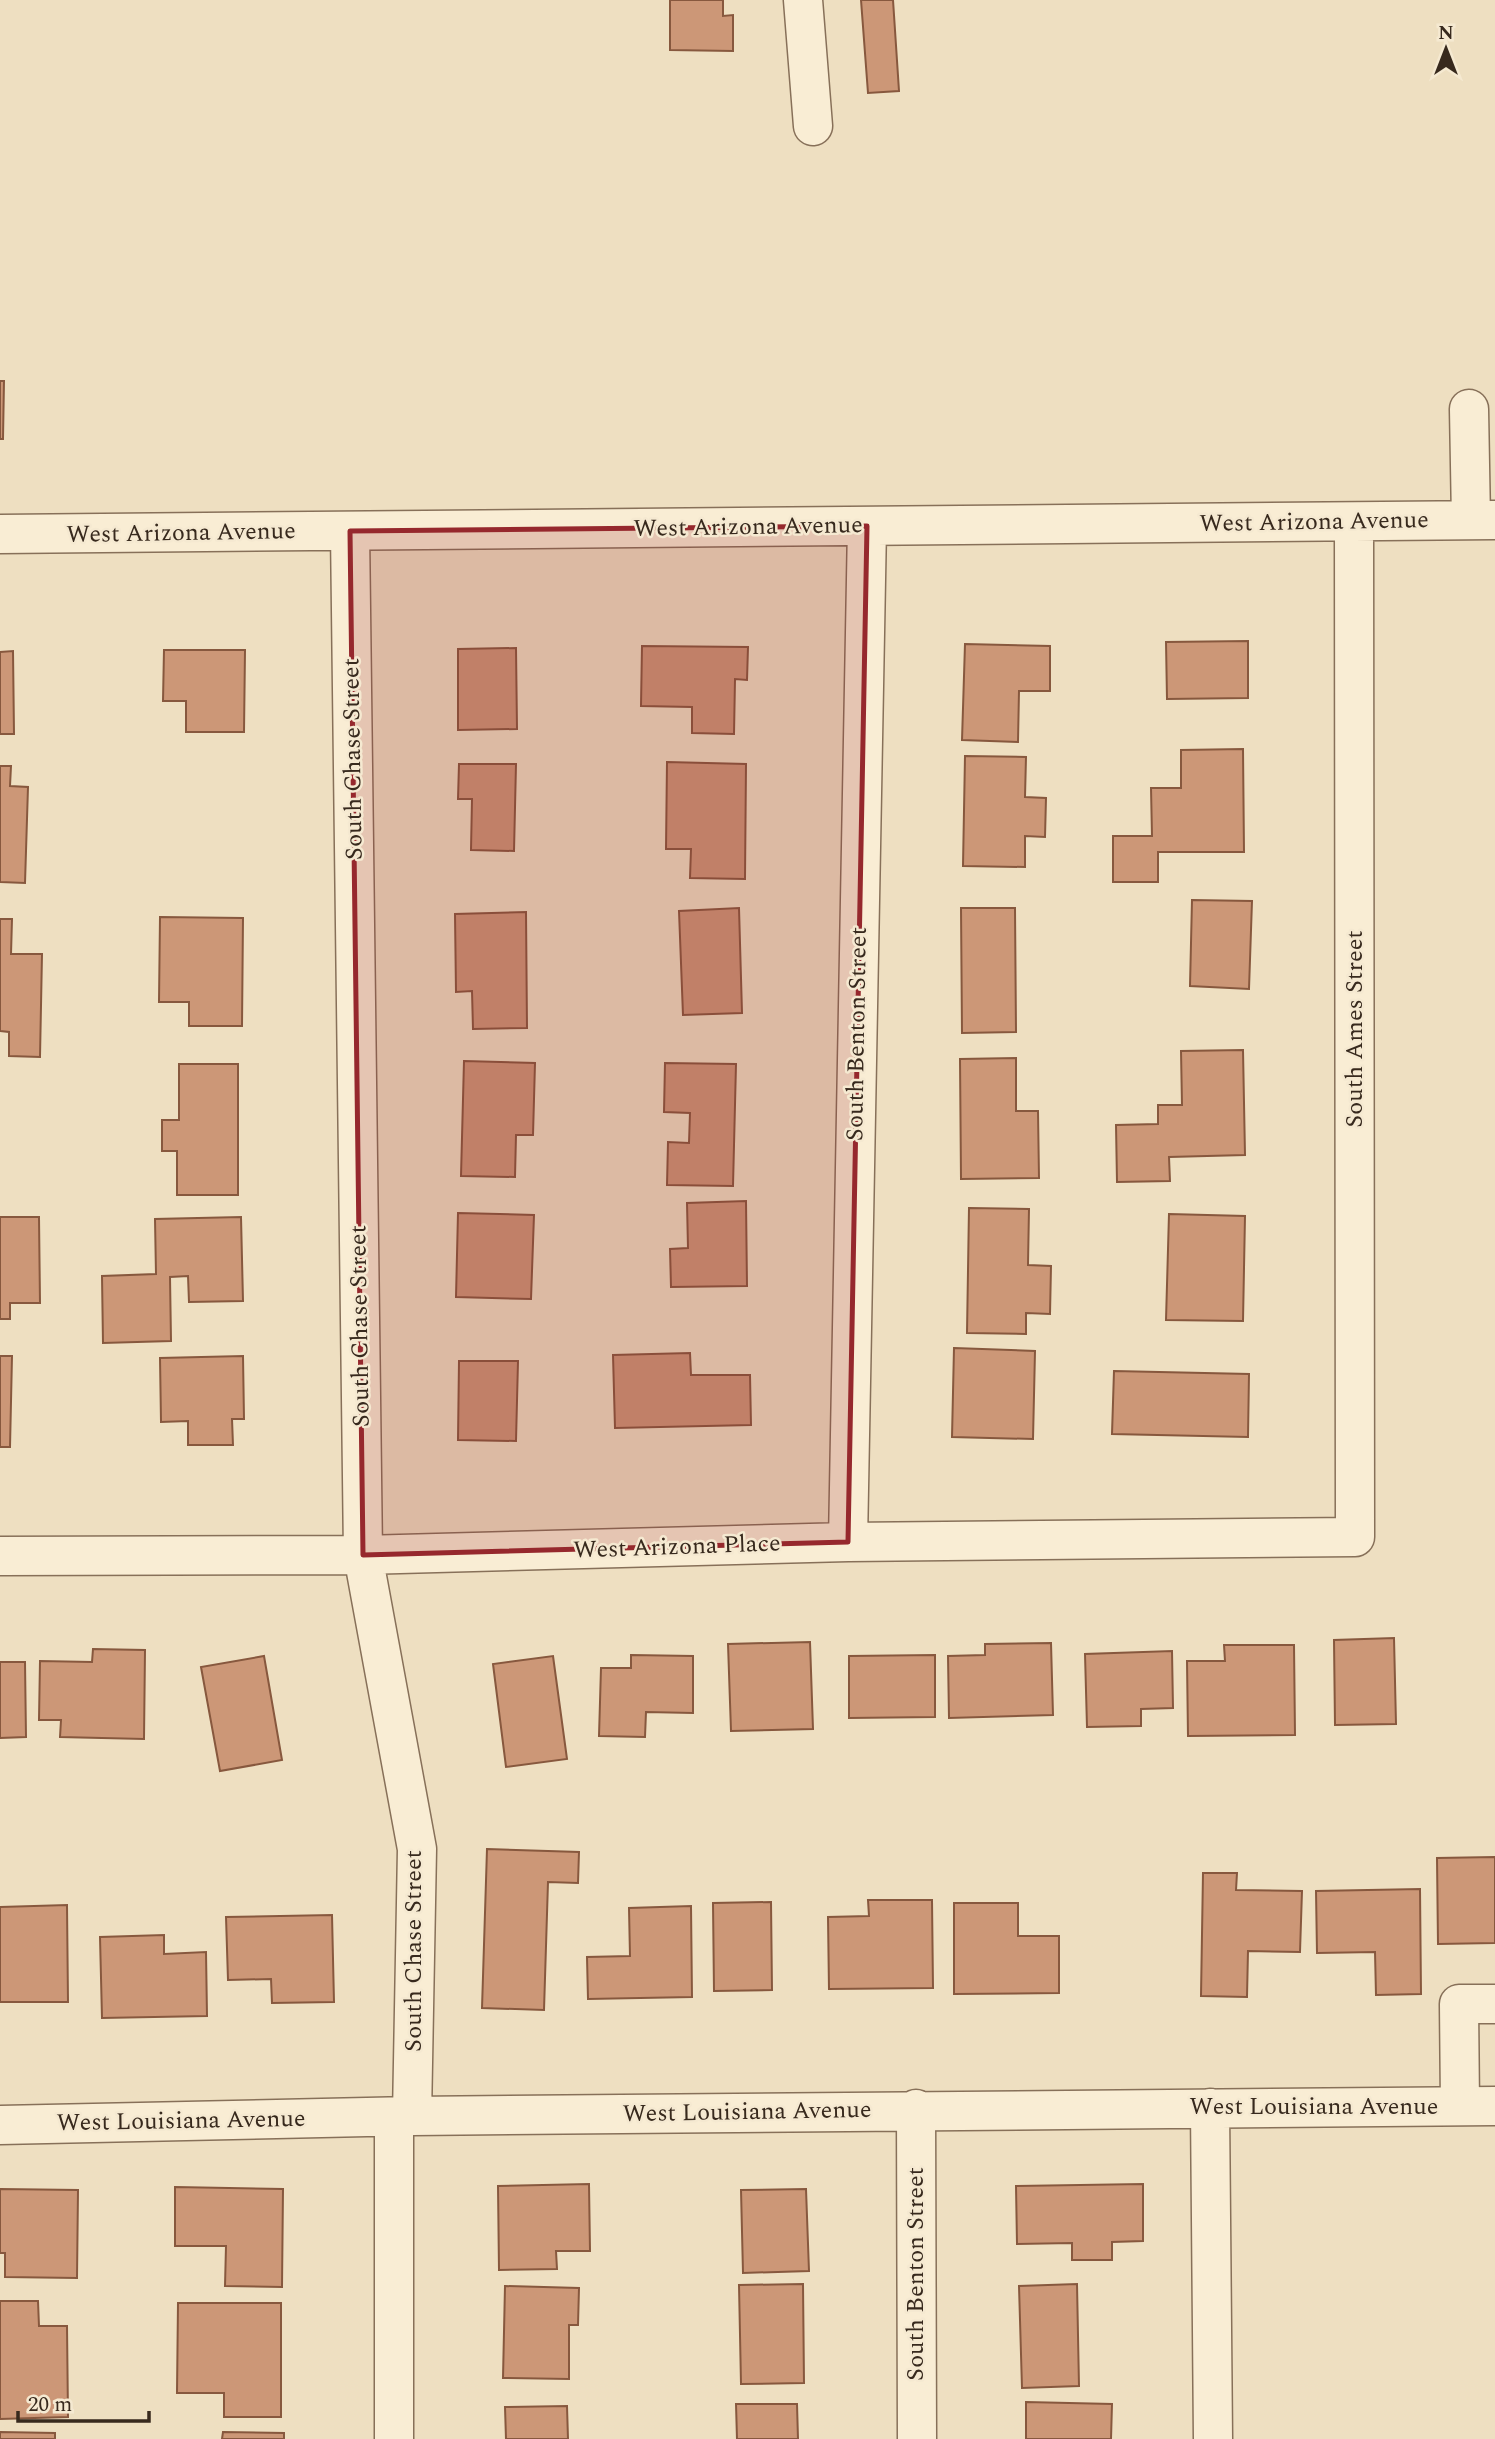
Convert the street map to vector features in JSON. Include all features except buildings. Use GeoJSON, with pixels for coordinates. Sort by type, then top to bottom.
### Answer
{"type":"FeatureCollection","features":[{"type":"Feature","properties":{"kind":"street"},"geometry":{"type":"LineString","coordinates":[[803,0],[813,126]]}},
{"type":"Feature","properties":{"kind":"street"},"geometry":{"type":"LineString","coordinates":[[1469,409],[1483,520]]}},
{"type":"Feature","properties":{"kind":"street","name":"West Arizona Avenue"},"geometry":{"type":"LineString","coordinates":[[0,534],[1483,520]]}},
{"type":"Feature","properties":{"kind":"street","name":"South Ames Street"},"geometry":{"type":"LineString","coordinates":[[1354,522],[1355,1537]]}},
{"type":"Feature","properties":{"kind":"street","name":"South Benton Street"},"geometry":{"type":"LineString","coordinates":[[848,1542],[867,526]]}},
{"type":"Feature","properties":{"kind":"street","name":"South Chase Street"},"geometry":{"type":"LineString","coordinates":[[350,531],[363,1555],[417,1849],[403,2116],[394,2439]]}},
{"type":"Feature","properties":{"kind":"street","name":"West Arizona Place"},"geometry":{"type":"LineString","coordinates":[[0,1556],[363,1555],[848,1542],[1355,1537]]}},
{"type":"Feature","properties":{"kind":"street"},"geometry":{"type":"LineString","coordinates":[[1478,2106],[1459,2004],[1495,2004]]}},
{"type":"Feature","properties":{"kind":"street","name":"West Louisiana Avenue"},"geometry":{"type":"LineString","coordinates":[[0,2125],[916,2109],[1478,2106]]}},
{"type":"Feature","properties":{"kind":"street"},"geometry":{"type":"LineString","coordinates":[[1210,2108],[1213,2439]]}},
{"type":"Feature","properties":{"kind":"street","name":"South Benton Street"},"geometry":{"type":"LineString","coordinates":[[916,2109],[917,2439]]}},
{"type":"Feature","properties":{"kind":"highlighted area"},"geometry":{"type":"Polygon","coordinates":[[[867,526],[848,1542],[363,1555],[350,531],[867,526]]]}}]}
